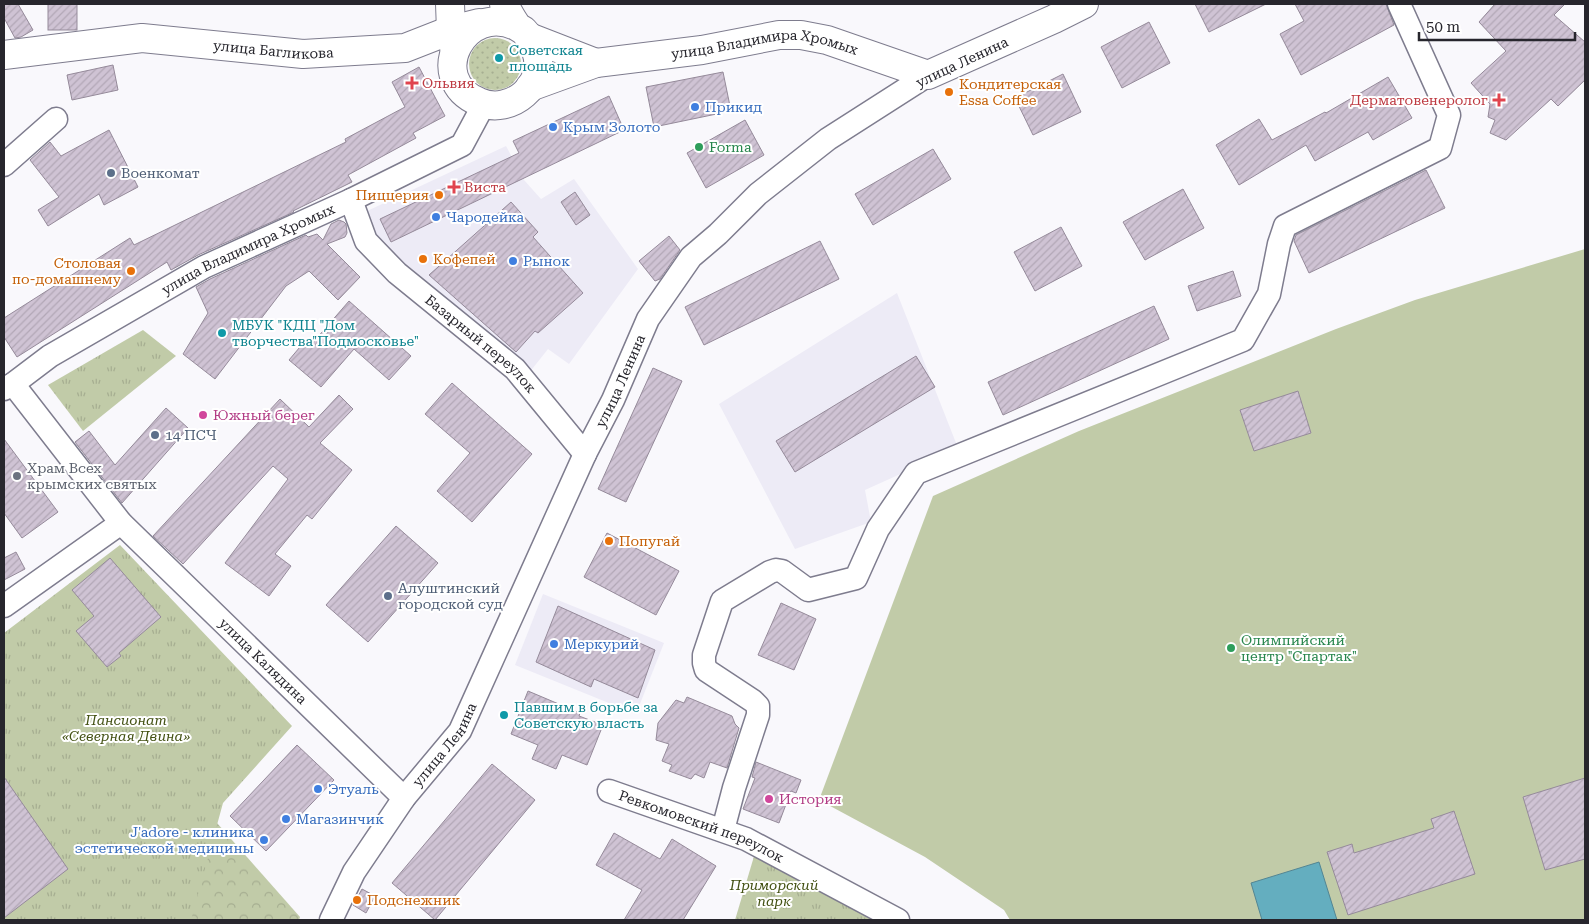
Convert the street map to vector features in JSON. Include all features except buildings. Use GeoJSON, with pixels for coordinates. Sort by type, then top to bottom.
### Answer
{"type":"FeatureCollection","features":[{"type":"Feature","properties":{"kind":"main road"},"geometry":{"type":"LineString","coordinates":[[450,4],[452,49],[457,83],[462,90],[476,101],[502,106],[518,100],[530,87],[537,71],[536,53],[504,4]]}},
{"type":"Feature","properties":{"kind":"main road","name":"улица Ленина"},"geometry":{"type":"LineString","coordinates":[[928,76],[1084,4]]}},
{"type":"Feature","properties":{"kind":"main road"},"geometry":{"type":"LineString","coordinates":[[452,49],[464,34],[479,23],[499,20],[596,62]]}},
{"type":"Feature","properties":{"kind":"main road","name":"улица Владимира Хромых"},"geometry":{"type":"LineString","coordinates":[[596,62],[702,50],[779,35],[801,35],[827,40],[928,76]]}},
{"type":"Feature","properties":{"kind":"main road","name":"улица Багликова"},"geometry":{"type":"LineString","coordinates":[[4,54],[142,38],[303,54],[405,48],[430,56],[452,49]]}},
{"type":"Feature","properties":{"kind":"main road"},"geometry":{"type":"LineString","coordinates":[[530,87],[596,62]]}},
{"type":"Feature","properties":{"kind":"street"},"geometry":{"type":"LineString","coordinates":[[723,830],[734,788],[758,715],[758,706],[706,670],[704,655],[722,601],[776,570],[782,570],[808,590],[856,578],[878,529],[916,473],[1243,340],[1269,294],[1279,244],[1285,226],[1440,148],[1449,115],[1399,4]]}},
{"type":"Feature","properties":{"kind":"street","name":"улица Ленина"},"geometry":{"type":"LineString","coordinates":[[331,920],[354,872],[404,798],[460,731],[585,454],[614,400],[648,318],[691,257],[718,234],[758,194],[828,139],[928,76]]}},
{"type":"Feature","properties":{"kind":"street","name":"улица Владимира Хромых"},"geometry":{"type":"LineString","coordinates":[[9,387],[50,356],[204,267],[351,200],[462,145],[484,104]]}},
{"type":"Feature","properties":{"kind":"street"},"geometry":{"type":"LineString","coordinates":[[4,165],[56,119]]}},
{"type":"Feature","properties":{"kind":"street","name":"Базарный переулок"},"geometry":{"type":"LineString","coordinates":[[351,200],[366,241],[396,273],[516,369],[585,454]]}},
{"type":"Feature","properties":{"kind":"street","name":"улица Калядина"},"geometry":{"type":"LineString","coordinates":[[9,387],[121,523],[404,798]]}},
{"type":"Feature","properties":{"kind":"street"},"geometry":{"type":"LineString","coordinates":[[4,606],[121,523]]}},
{"type":"Feature","properties":{"kind":"street","name":"Ревкомовский переулок"},"geometry":{"type":"LineString","coordinates":[[609,791],[746,839],[898,920]]}},
{"type":"Feature","properties":{"kind":"shaded area","name":"Рынок"},"geometry":{"type":"Polygon","coordinates":[[[506,146],[524,180],[541,199],[574,179],[638,269],[569,364],[548,349],[529,373],[384,253],[365,212],[506,146]]]}},
{"type":"Feature","properties":{"kind":"shaded area"},"geometry":{"type":"Polygon","coordinates":[[[897,293],[958,448],[865,490],[871,522],[795,549],[719,404],[897,293]]]}},
{"type":"Feature","properties":{"kind":"shaded area"},"geometry":{"type":"Polygon","coordinates":[[[543,594],[664,643],[636,714],[515,665],[543,594]]]}},
{"type":"Feature","properties":{"kind":"green space"},"geometry":{"type":"Polygon","coordinates":[[[495,38],[505,40],[513,46],[519,54],[521,64],[519,74],[513,82],[505,88],[495,90],[485,88],[477,82],[471,74],[469,64],[471,54],[477,46],[485,40],[495,38]]]}},
{"type":"Feature","properties":{"kind":"green space","name":"Олимпийский центр \"Спартак\""},"geometry":{"type":"Polygon","coordinates":[[[1585,249],[1585,920],[1010,920],[1004,910],[925,857],[819,800],[933,496],[1079,431],[1336,329],[1415,300],[1585,249]]]}},
{"type":"Feature","properties":{"kind":"green space"},"geometry":{"type":"Polygon","coordinates":[[[143,330],[176,356],[83,431],[48,385],[143,330]]]}},
{"type":"Feature","properties":{"kind":"green space","name":"Пансионат «Северная Двина»"},"geometry":{"type":"Polygon","coordinates":[[[120,545],[292,726],[223,803],[191,920],[4,920],[4,633],[120,545]]]}},
{"type":"Feature","properties":{"kind":"green space"},"geometry":{"type":"Polygon","coordinates":[[[217,823],[300,917],[299,920],[131,920],[217,823]]]}},
{"type":"Feature","properties":{"kind":"green space","name":"Приморский парк"},"geometry":{"type":"Polygon","coordinates":[[[755,853],[894,920],[735,920],[755,853]]]}},
{"type":"Feature","properties":{"kind":"water"},"geometry":{"type":"Polygon","coordinates":[[[1319,862],[1337,920],[1262,920],[1251,883],[1319,862]]]}},
{"type":"Feature","properties":{"kind":"place","name":"Советская площадь"},"geometry":{"type":"Point","coordinates":[499,58]}},
{"type":"Feature","properties":{"kind":"place","name":"Ольвия"},"geometry":{"type":"Point","coordinates":[412,83]}},
{"type":"Feature","properties":{"kind":"place","name":"Кондитерская Essa Coffee"},"geometry":{"type":"Point","coordinates":[949,92]}},
{"type":"Feature","properties":{"kind":"place","name":"Дерматовенеролог"},"geometry":{"type":"Point","coordinates":[1499,100]}},
{"type":"Feature","properties":{"kind":"place","name":"Прикид"},"geometry":{"type":"Point","coordinates":[695,107]}},
{"type":"Feature","properties":{"kind":"place","name":"Крым Золото"},"geometry":{"type":"Point","coordinates":[553,127]}},
{"type":"Feature","properties":{"kind":"place","name":"Forma"},"geometry":{"type":"Point","coordinates":[699,147]}},
{"type":"Feature","properties":{"kind":"place","name":"Военкомат"},"geometry":{"type":"Point","coordinates":[111,173]}},
{"type":"Feature","properties":{"kind":"place","name":"Виста"},"geometry":{"type":"Point","coordinates":[454,187]}},
{"type":"Feature","properties":{"kind":"place","name":"Пиццерия"},"geometry":{"type":"Point","coordinates":[439,195]}},
{"type":"Feature","properties":{"kind":"place","name":"Чародейка"},"geometry":{"type":"Point","coordinates":[436,217]}},
{"type":"Feature","properties":{"kind":"place","name":"Кофепей"},"geometry":{"type":"Point","coordinates":[423,259]}},
{"type":"Feature","properties":{"kind":"place","name":"Рынок"},"geometry":{"type":"Point","coordinates":[513,261]}},
{"type":"Feature","properties":{"kind":"place","name":"Столовая по-домашнему"},"geometry":{"type":"Point","coordinates":[131,271]}},
{"type":"Feature","properties":{"kind":"place","name":"МБУК \"КДЦ \"Дом творчества\"Подмосковье\""},"geometry":{"type":"Point","coordinates":[222,333]}},
{"type":"Feature","properties":{"kind":"place","name":"Южный берег"},"geometry":{"type":"Point","coordinates":[203,415]}},
{"type":"Feature","properties":{"kind":"place","name":"14 ПСЧ"},"geometry":{"type":"Point","coordinates":[155,435]}},
{"type":"Feature","properties":{"kind":"place","name":"Храм Всех крымских святых"},"geometry":{"type":"Point","coordinates":[17,476]}},
{"type":"Feature","properties":{"kind":"place","name":"Попугай"},"geometry":{"type":"Point","coordinates":[609,541]}},
{"type":"Feature","properties":{"kind":"place","name":"Алуштинский городской суд"},"geometry":{"type":"Point","coordinates":[388,596]}},
{"type":"Feature","properties":{"kind":"place","name":"Меркурий"},"geometry":{"type":"Point","coordinates":[554,644]}},
{"type":"Feature","properties":{"kind":"place","name":"Олимпийский центр \"Спартак\""},"geometry":{"type":"Point","coordinates":[1231,648]}},
{"type":"Feature","properties":{"kind":"place","name":"Павшим в борьбе за Советскую власть"},"geometry":{"type":"Point","coordinates":[504,715]}},
{"type":"Feature","properties":{"kind":"place","name":"Этуаль"},"geometry":{"type":"Point","coordinates":[318,789]}},
{"type":"Feature","properties":{"kind":"place","name":"История"},"geometry":{"type":"Point","coordinates":[769,799]}},
{"type":"Feature","properties":{"kind":"place","name":"Магазинчик"},"geometry":{"type":"Point","coordinates":[286,819]}},
{"type":"Feature","properties":{"kind":"place","name":"J'adore - клиника эстетической медицины"},"geometry":{"type":"Point","coordinates":[264,840]}},
{"type":"Feature","properties":{"kind":"place","name":"Подснежник"},"geometry":{"type":"Point","coordinates":[357,900]}}]}
